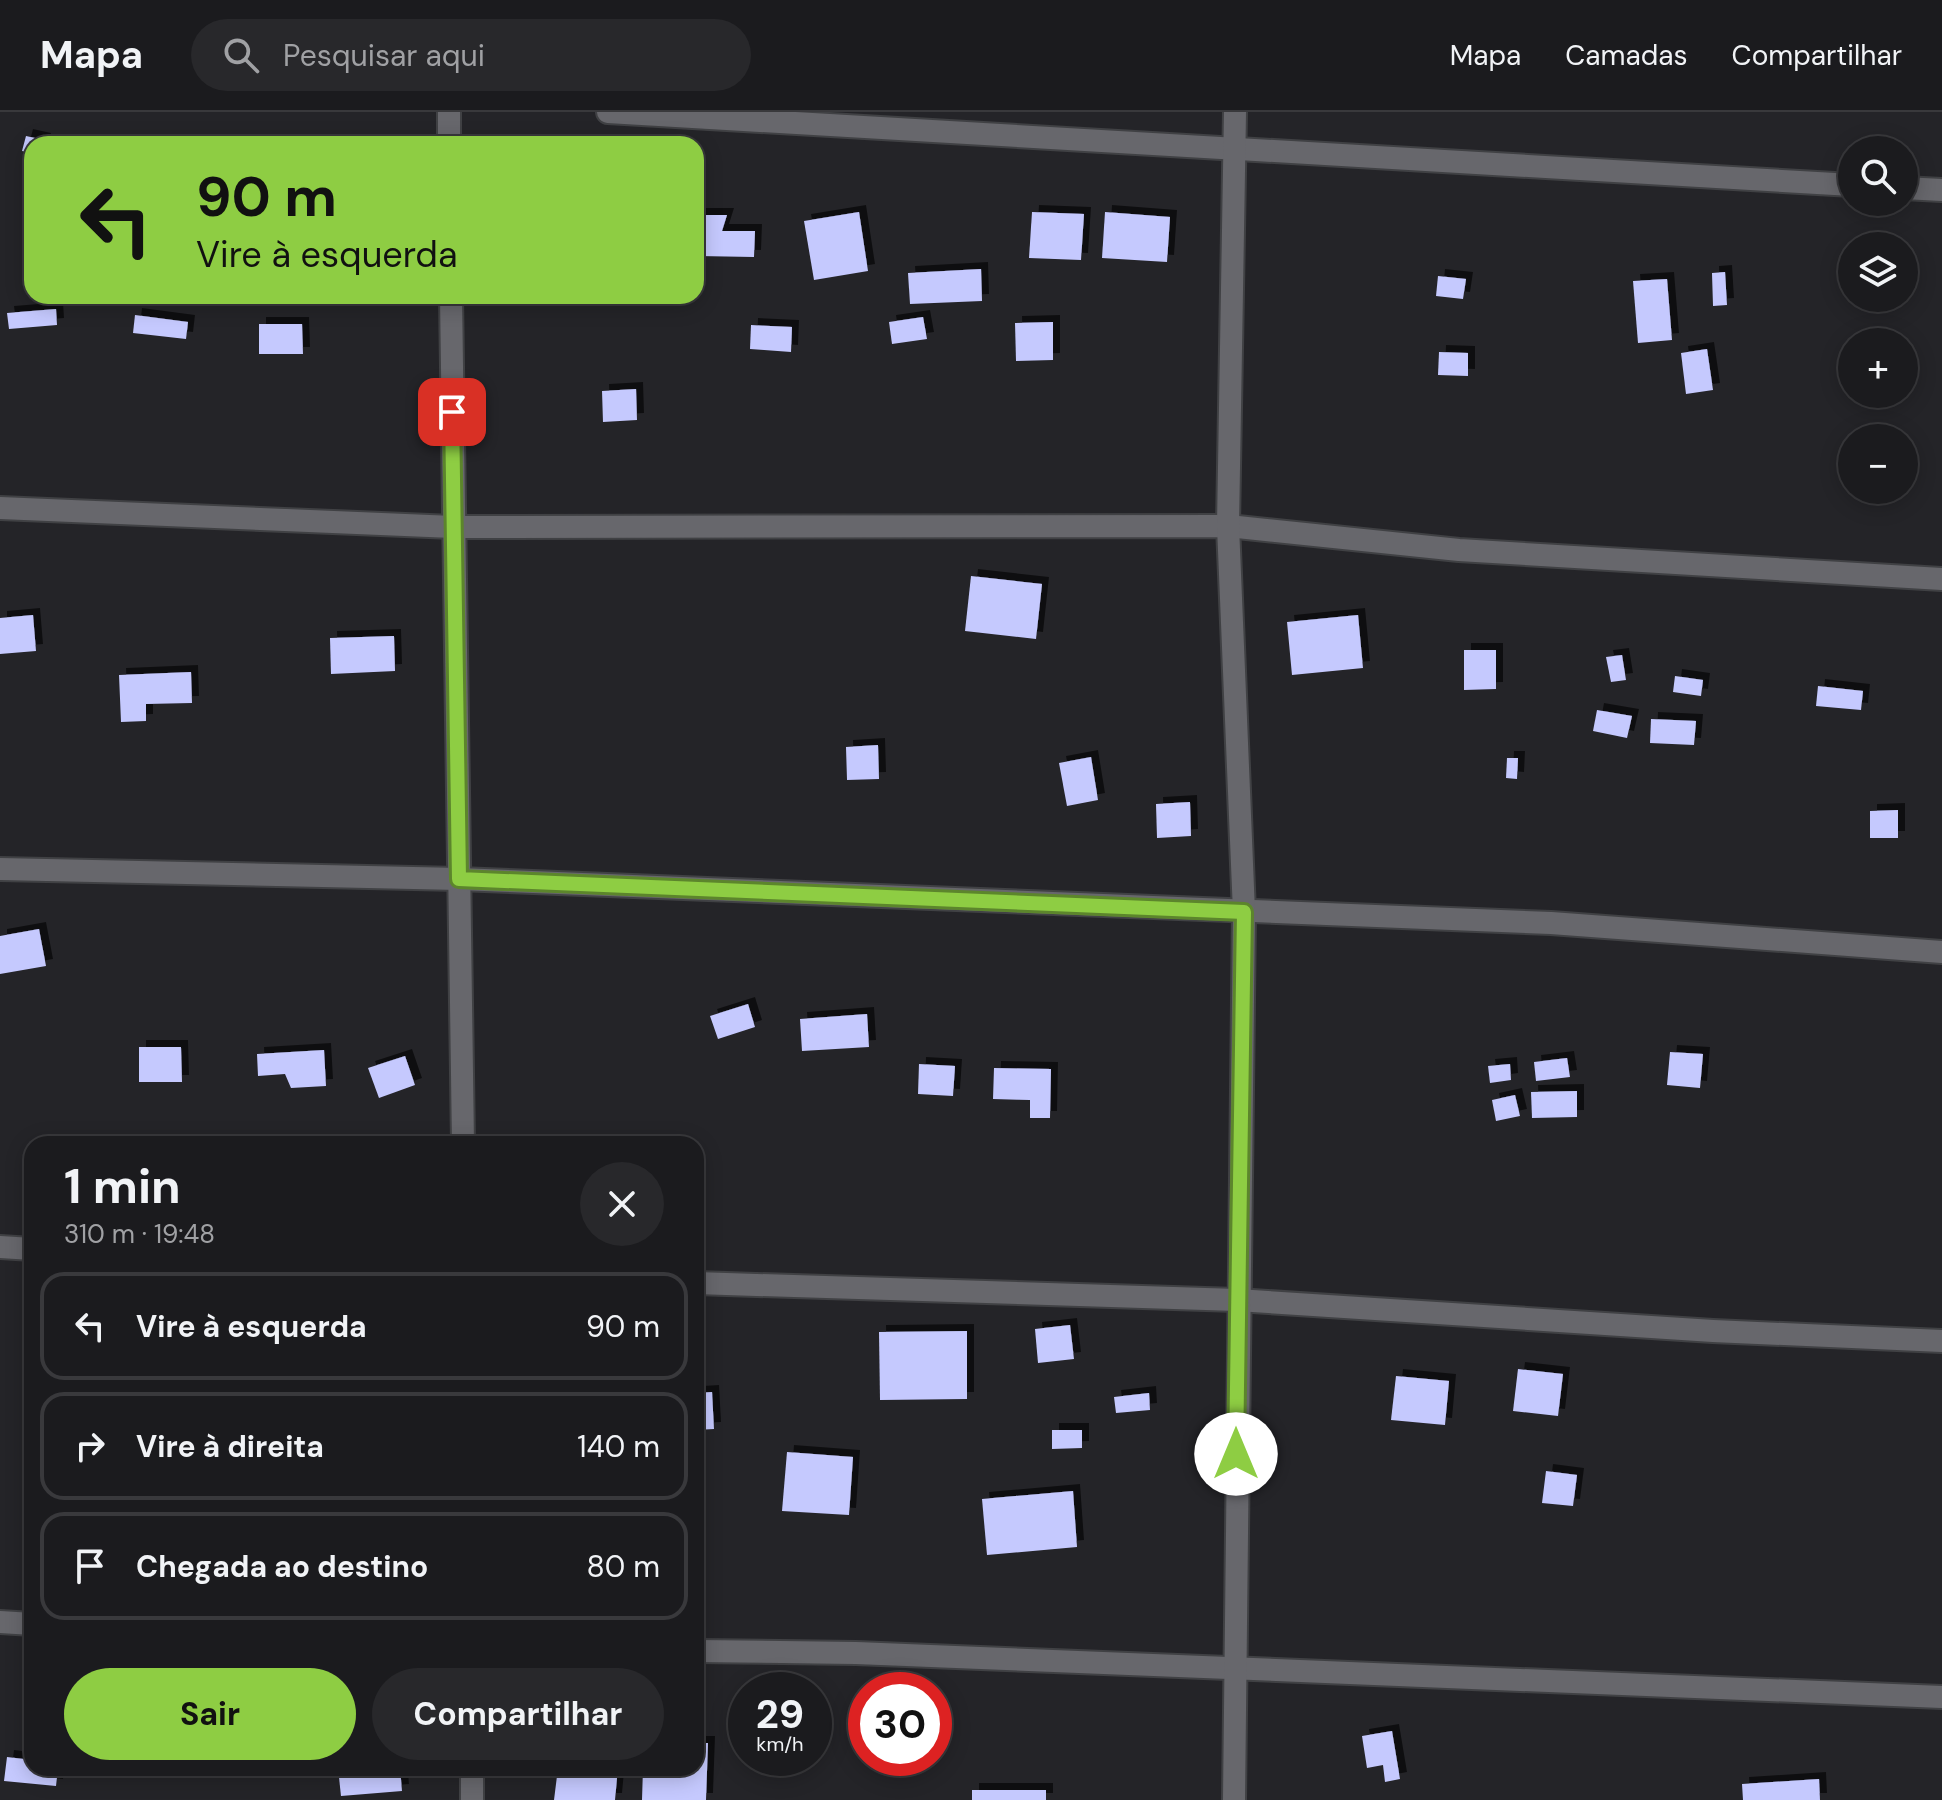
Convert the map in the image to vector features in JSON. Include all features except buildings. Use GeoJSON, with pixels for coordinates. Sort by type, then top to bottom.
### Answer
{"type":"FeatureCollection","features":[{"type":"Feature","properties":{"kind":"street"},"geometry":{"type":"LineString","coordinates":[[449,112],[449,136]]}},
{"type":"Feature","properties":{"kind":"street"},"geometry":{"type":"LineString","coordinates":[[608,112],[1838,184]]}},
{"type":"Feature","properties":{"kind":"street"},"geometry":{"type":"LineString","coordinates":[[1234,1800],[1237,1300],[1244,912],[1228,526],[1235,112]]}},
{"type":"Feature","properties":{"kind":"street"},"geometry":{"type":"LineString","coordinates":[[1918,189],[1942,190]]}},
{"type":"Feature","properties":{"kind":"street"},"geometry":{"type":"LineString","coordinates":[[451,304],[463,1136]]}},
{"type":"Feature","properties":{"kind":"street"},"geometry":{"type":"LineString","coordinates":[[0,508],[453,527],[1228,526],[1459,550],[1942,579]]}},
{"type":"Feature","properties":{"kind":"street"},"geometry":{"type":"LineString","coordinates":[[0,869],[459,879],[1551,923],[1942,952]]}},
{"type":"Feature","properties":{"kind":"street"},"geometry":{"type":"LineString","coordinates":[[0,1247],[24,1248]]}},
{"type":"Feature","properties":{"kind":"street"},"geometry":{"type":"LineString","coordinates":[[704,1283],[1237,1300],[1713,1331],[1942,1341]]}},
{"type":"Feature","properties":{"kind":"street"},"geometry":{"type":"LineString","coordinates":[[0,1622],[24,1624]]}},
{"type":"Feature","properties":{"kind":"street"},"geometry":{"type":"LineString","coordinates":[[704,1651],[856,1653],[1942,1697]]}},
{"type":"Feature","properties":{"kind":"street"},"geometry":{"type":"LineString","coordinates":[[472,1776],[472,1800]]}},
{"type":"Feature","properties":{"kind":"route"},"geometry":{"type":"LineString","coordinates":[[452,412],[459,879],[1244,912],[1236,1454]]}}]}
